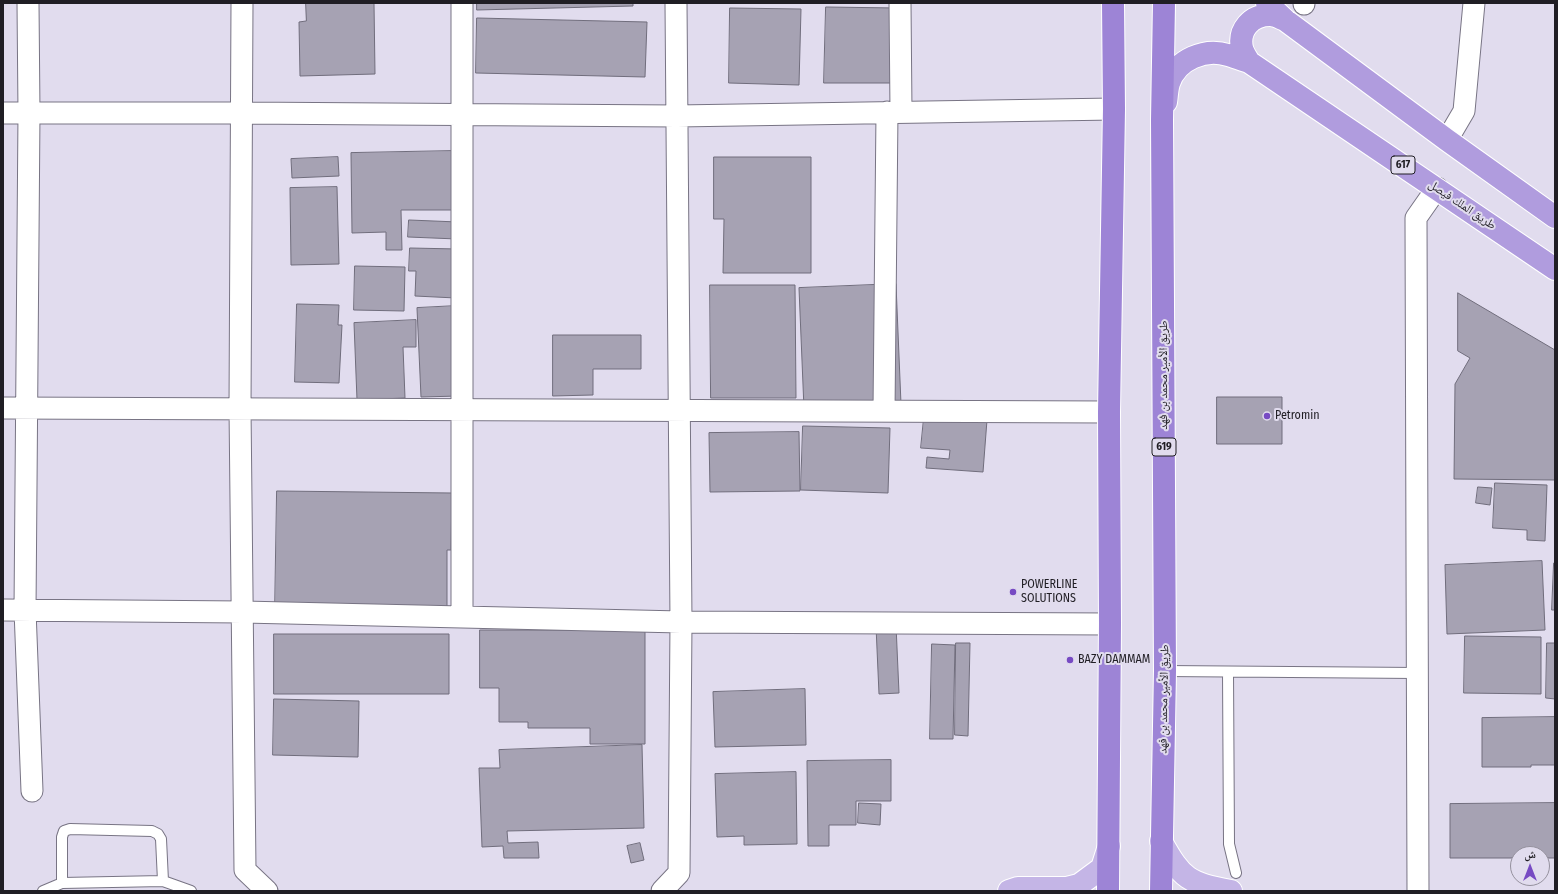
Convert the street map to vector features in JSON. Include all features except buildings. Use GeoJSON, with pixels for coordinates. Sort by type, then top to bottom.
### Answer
{"type":"FeatureCollection","features":[{"type":"Feature","properties":{"kind":"highway"},"geometry":{"type":"LineString","coordinates":[[1108,891],[1110,624],[1109,412],[1114,109],[1113,3]]}},
{"type":"Feature","properties":{"kind":"highway","name":"طريق الأمير محمد بن فهد"},"geometry":{"type":"LineString","coordinates":[[1161,891],[1165,671],[1162,120],[1164,3]]}},
{"type":"Feature","properties":{"kind":"highway"},"geometry":{"type":"LineString","coordinates":[[1268,3],[1285,20],[1447,140],[1555,217]]}},
{"type":"Feature","properties":{"kind":"highway"},"geometry":{"type":"LineString","coordinates":[[1249,62],[1242,49],[1241,39],[1244,27],[1250,21],[1259,17],[1271,15],[1285,20]]}},
{"type":"Feature","properties":{"kind":"highway","name":"طريق الملك فيصل"},"geometry":{"type":"LineString","coordinates":[[1162,120],[1169,83],[1175,71],[1185,62],[1198,55],[1210,53],[1227,54],[1249,62],[1555,269]]}},
{"type":"Feature","properties":{"kind":"main road"},"geometry":{"type":"LineString","coordinates":[[1161,841],[1173,862],[1182,873],[1194,882],[1211,888],[1234,882]]}},
{"type":"Feature","properties":{"kind":"main road"},"geometry":{"type":"LineString","coordinates":[[1009,891],[1018,888],[1067,888],[1078,885],[1102,868],[1108,846]]}},
{"type":"Feature","properties":{"kind":"street"},"geometry":{"type":"LineString","coordinates":[[28,3],[29,113],[25,610],[32,791]]}},
{"type":"Feature","properties":{"kind":"street"},"geometry":{"type":"LineString","coordinates":[[242,3],[240,408],[245,870],[267,891]]}},
{"type":"Feature","properties":{"kind":"street"},"geometry":{"type":"LineString","coordinates":[[462,3],[462,617]]}},
{"type":"Feature","properties":{"kind":"street"},"geometry":{"type":"LineString","coordinates":[[662,891],[679,872],[681,622],[678,410],[676,3]]}},
{"type":"Feature","properties":{"kind":"street"},"geometry":{"type":"LineString","coordinates":[[884,411],[894,112],[900,3]]}},
{"type":"Feature","properties":{"kind":"street"},"geometry":{"type":"LineString","coordinates":[[1447,140],[1464,111],[1474,3]]}},
{"type":"Feature","properties":{"kind":"street"},"geometry":{"type":"LineString","coordinates":[[3,113],[242,112],[677,116],[1114,109]]}},
{"type":"Feature","properties":{"kind":"street"},"geometry":{"type":"LineString","coordinates":[[1418,891],[1416,218],[1437,188]]}},
{"type":"Feature","properties":{"kind":"street"},"geometry":{"type":"LineString","coordinates":[[3,408],[1109,412]]}},
{"type":"Feature","properties":{"kind":"street"},"geometry":{"type":"LineString","coordinates":[[3,610],[243,612],[681,622],[1110,624]]}},
{"type":"Feature","properties":{"kind":"lane"},"geometry":{"type":"LineString","coordinates":[[1165,671],[1417,673]]}},
{"type":"Feature","properties":{"kind":"lane"},"geometry":{"type":"LineString","coordinates":[[1228,672],[1229,844],[1234,882]]}},
{"type":"Feature","properties":{"kind":"lane"},"geometry":{"type":"LineString","coordinates":[[62,883],[62,837],[64,831],[70,829],[152,831],[158,834],[161,839],[163,881]]}},
{"type":"Feature","properties":{"kind":"lane"},"geometry":{"type":"LineString","coordinates":[[43,891],[62,883],[163,881],[191,891]]}},
{"type":"Feature","properties":{"kind":"place","name":"Petromin"},"geometry":{"type":"Point","coordinates":[1267,416]}},
{"type":"Feature","properties":{"kind":"place","name":"POWERLINE SOLUTIONS"},"geometry":{"type":"Point","coordinates":[1013,592]}},
{"type":"Feature","properties":{"kind":"place","name":"BAZY DAMMAM"},"geometry":{"type":"Point","coordinates":[1070,660]}}]}
